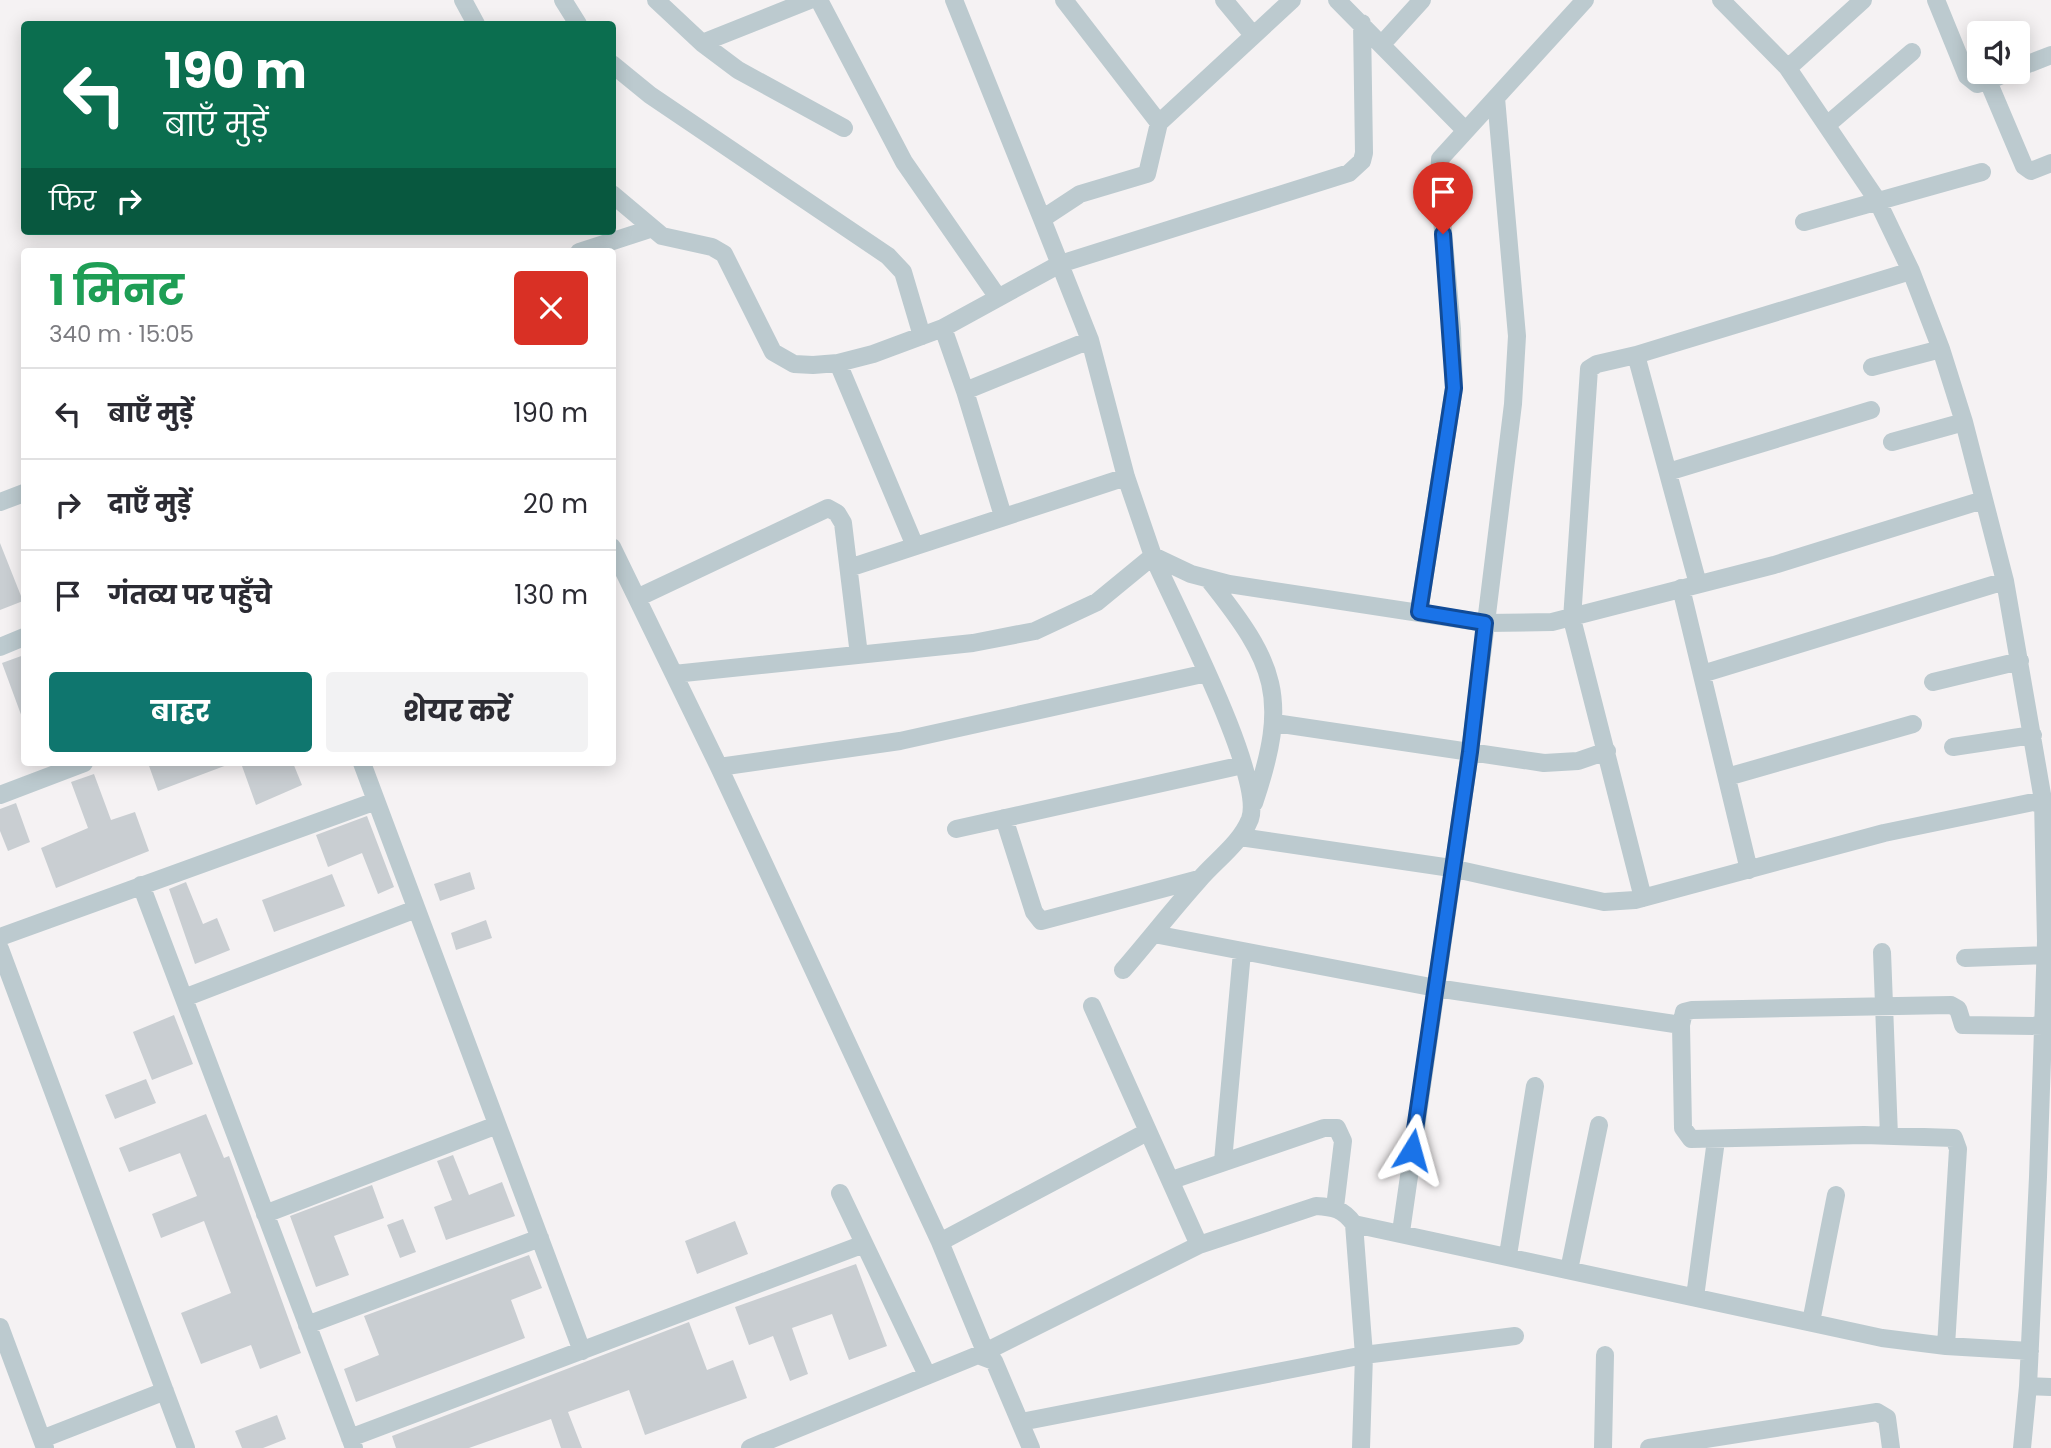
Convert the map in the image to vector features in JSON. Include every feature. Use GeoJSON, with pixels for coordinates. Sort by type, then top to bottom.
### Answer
{"type":"FeatureCollection","features":[{"type":"Feature","properties":{"kind":"street"},"geometry":{"type":"LineString","coordinates":[[463,0],[474,21]]}},
{"type":"Feature","properties":{"kind":"street"},"geometry":{"type":"LineString","coordinates":[[563,0],[576,21]]}},
{"type":"Feature","properties":{"kind":"street"},"geometry":{"type":"LineString","coordinates":[[656,0],[702,43],[738,70],[844,128]]}},
{"type":"Feature","properties":{"kind":"street"},"geometry":{"type":"LineString","coordinates":[[702,43],[810,0]]}},
{"type":"Feature","properties":{"kind":"street"},"geometry":{"type":"LineString","coordinates":[[819,0],[904,162],[997,296]]}},
{"type":"Feature","properties":{"kind":"street"},"geometry":{"type":"LineString","coordinates":[[954,0],[1090,340],[1126,477],[1153,556],[1208,673],[1243,765],[1254,805]]}},
{"type":"Feature","properties":{"kind":"street"},"geometry":{"type":"LineString","coordinates":[[1064,0],[1159,123]]}},
{"type":"Feature","properties":{"kind":"street"},"geometry":{"type":"LineString","coordinates":[[1224,0],[1253,35]]}},
{"type":"Feature","properties":{"kind":"street"},"geometry":{"type":"LineString","coordinates":[[1042,219],[1089,191],[1144,177],[1149,167],[1159,123],[1292,0]]}},
{"type":"Feature","properties":{"kind":"street"},"geometry":{"type":"LineString","coordinates":[[1338,0],[1383,43],[1465,130]]}},
{"type":"Feature","properties":{"kind":"street"},"geometry":{"type":"LineString","coordinates":[[1383,43],[1422,0]]}},
{"type":"Feature","properties":{"kind":"street"},"geometry":{"type":"LineString","coordinates":[[1419,612],[1454,388],[1452,329],[1438,172],[1440,159],[1585,0]]}},
{"type":"Feature","properties":{"kind":"street"},"geometry":{"type":"LineString","coordinates":[[1721,0],[1788,68],[1877,200],[1911,271],[1941,349],[1964,422],[2005,581],[2043,800],[2043,1026],[2030,1351],[2022,1448]]}},
{"type":"Feature","properties":{"kind":"street"},"geometry":{"type":"LineString","coordinates":[[1788,68],[1863,0]]}},
{"type":"Feature","properties":{"kind":"street"},"geometry":{"type":"LineString","coordinates":[[1943,2],[1967,76]]}},
{"type":"Feature","properties":{"kind":"street"},"geometry":{"type":"LineString","coordinates":[[616,198],[650,229],[662,236],[712,247],[724,254],[773,352],[783,360],[794,364],[838,363],[943,328],[997,296],[1060,264],[1357,168],[1364,153],[1362,23]]}},
{"type":"Feature","properties":{"kind":"street"},"geometry":{"type":"LineString","coordinates":[[1826,125],[1912,52]]}},
{"type":"Feature","properties":{"kind":"street"},"geometry":{"type":"LineString","coordinates":[[2030,63],[2051,55]]}},
{"type":"Feature","properties":{"kind":"street"},"geometry":{"type":"LineString","coordinates":[[616,67],[650,95],[888,256],[903,272],[922,336]]}},
{"type":"Feature","properties":{"kind":"street"},"geometry":{"type":"LineString","coordinates":[[1989,84],[2024,166],[2031,171],[2051,163]]}},
{"type":"Feature","properties":{"kind":"street"},"geometry":{"type":"LineString","coordinates":[[1401,1232],[1451,868],[1470,752],[1513,404],[1517,336],[1496,98]]}},
{"type":"Feature","properties":{"kind":"street"},"geometry":{"type":"LineString","coordinates":[[1804,222],[1982,172]]}},
{"type":"Feature","properties":{"kind":"street"},"geometry":{"type":"LineString","coordinates":[[591,248],[650,229]]}},
{"type":"Feature","properties":{"kind":"street"},"geometry":{"type":"LineString","coordinates":[[1643,898],[1572,619],[1589,369],[1597,363],[1636,355],[1911,271]]}},
{"type":"Feature","properties":{"kind":"street"},"geometry":{"type":"LineString","coordinates":[[943,328],[1003,516]]}},
{"type":"Feature","properties":{"kind":"street"},"geometry":{"type":"LineString","coordinates":[[965,391],[1090,340]]}},
{"type":"Feature","properties":{"kind":"street"},"geometry":{"type":"LineString","coordinates":[[1871,367],[1941,349]]}},
{"type":"Feature","properties":{"kind":"street"},"geometry":{"type":"LineString","coordinates":[[1636,355],[1668,472],[1690,586],[1702,674],[1749,870]]}},
{"type":"Feature","properties":{"kind":"street"},"geometry":{"type":"LineString","coordinates":[[838,363],[915,546]]}},
{"type":"Feature","properties":{"kind":"street"},"geometry":{"type":"LineString","coordinates":[[1668,472],[1871,410]]}},
{"type":"Feature","properties":{"kind":"street"},"geometry":{"type":"LineString","coordinates":[[1892,442],[1964,422]]}},
{"type":"Feature","properties":{"kind":"street"},"geometry":{"type":"LineString","coordinates":[[849,568],[1126,477]]}},
{"type":"Feature","properties":{"kind":"street"},"geometry":{"type":"LineString","coordinates":[[0,502],[21,494]]}},
{"type":"Feature","properties":{"kind":"street"},"geometry":{"type":"LineString","coordinates":[[1153,556],[1209,579],[1485,623],[1552,622],[1774,565],[1983,500]]}},
{"type":"Feature","properties":{"kind":"street"},"geometry":{"type":"LineString","coordinates":[[637,598],[819,510],[828,509],[837,513],[843,523],[859,655]]}},
{"type":"Feature","properties":{"kind":"street"},"geometry":{"type":"LineString","coordinates":[[616,555],[719,767],[940,1242],[986,1354],[998,1368],[1031,1448]]}},
{"type":"Feature","properties":{"kind":"street"},"geometry":{"type":"LineString","coordinates":[[674,674],[973,643],[1035,631],[1097,602],[1153,556]]}},
{"type":"Feature","properties":{"kind":"street"},"geometry":{"type":"LineString","coordinates":[[1123,970],[1199,879],[1240,837],[1254,805],[1275,723],[1273,690],[1260,649],[1209,579]]}},
{"type":"Feature","properties":{"kind":"street"},"geometry":{"type":"LineString","coordinates":[[1702,674],[2005,581]]}},
{"type":"Feature","properties":{"kind":"street"},"geometry":{"type":"LineString","coordinates":[[0,647],[21,638]]}},
{"type":"Feature","properties":{"kind":"street"},"geometry":{"type":"LineString","coordinates":[[1933,682],[2020,661]]}},
{"type":"Feature","properties":{"kind":"street"},"geometry":{"type":"LineString","coordinates":[[719,767],[900,741],[1208,673]]}},
{"type":"Feature","properties":{"kind":"street"},"geometry":{"type":"LineString","coordinates":[[1275,723],[1561,764],[1606,751]]}},
{"type":"Feature","properties":{"kind":"street"},"geometry":{"type":"LineString","coordinates":[[1727,777],[1913,724]]}},
{"type":"Feature","properties":{"kind":"street"},"geometry":{"type":"LineString","coordinates":[[1953,747],[2033,735]]}},
{"type":"Feature","properties":{"kind":"street"},"geometry":{"type":"LineString","coordinates":[[956,829],[1243,765]]}},
{"type":"Feature","properties":{"kind":"street"},"geometry":{"type":"LineString","coordinates":[[0,795],[76,766]]}},
{"type":"Feature","properties":{"kind":"street"},"geometry":{"type":"LineString","coordinates":[[363,766],[582,1350]]}},
{"type":"Feature","properties":{"kind":"street"},"geometry":{"type":"LineString","coordinates":[[1240,837],[1451,868],[1604,902],[1643,898],[1884,833],[2043,800]]}},
{"type":"Feature","properties":{"kind":"street"},"geometry":{"type":"LineString","coordinates":[[0,937],[376,802]]}},
{"type":"Feature","properties":{"kind":"street"},"geometry":{"type":"LineString","coordinates":[[1004,818],[1034,912],[1041,921],[1199,879]]}},
{"type":"Feature","properties":{"kind":"street"},"geometry":{"type":"LineString","coordinates":[[141,885],[352,1443],[582,1350],[864,1244]]}},
{"type":"Feature","properties":{"kind":"street"},"geometry":{"type":"LineString","coordinates":[[184,998],[416,909]]}},
{"type":"Feature","properties":{"kind":"street"},"geometry":{"type":"LineString","coordinates":[[1154,934],[1436,988],[1681,1026]]}},
{"type":"Feature","properties":{"kind":"street"},"geometry":{"type":"LineString","coordinates":[[0,949],[186,1448]]}},
{"type":"Feature","properties":{"kind":"street"},"geometry":{"type":"LineString","coordinates":[[1223,1161],[1242,952]]}},
{"type":"Feature","properties":{"kind":"street"},"geometry":{"type":"LineString","coordinates":[[1882,952],[1889,1136]]}},
{"type":"Feature","properties":{"kind":"street"},"geometry":{"type":"LineString","coordinates":[[1965,958],[2045,955]]}},
{"type":"Feature","properties":{"kind":"street"},"geometry":{"type":"LineString","coordinates":[[1946,1346],[1958,1143],[1947,1137],[1889,1136],[1691,1139],[1683,1128],[1681,1026],[1684,1012],[1951,1005],[1958,1009],[1961,1023],[1968,1026],[2043,1026]]}},
{"type":"Feature","properties":{"kind":"street"},"geometry":{"type":"LineString","coordinates":[[1092,1006],[1199,1245]]}},
{"type":"Feature","properties":{"kind":"street"},"geometry":{"type":"LineString","coordinates":[[1508,1255],[1535,1086]]}},
{"type":"Feature","properties":{"kind":"street"},"geometry":{"type":"LineString","coordinates":[[265,1214],[497,1125]]}},
{"type":"Feature","properties":{"kind":"street"},"geometry":{"type":"LineString","coordinates":[[1569,1270],[1600,1125]]}},
{"type":"Feature","properties":{"kind":"street"},"geometry":{"type":"LineString","coordinates":[[1172,1180],[1324,1128],[1337,1128],[1343,1141],[1335,1207]]}},
{"type":"Feature","properties":{"kind":"street"},"geometry":{"type":"LineString","coordinates":[[940,1242],[1147,1132]]}},
{"type":"Feature","properties":{"kind":"street"},"geometry":{"type":"LineString","coordinates":[[1695,1297],[1716,1140]]}},
{"type":"Feature","properties":{"kind":"street"},"geometry":{"type":"LineString","coordinates":[[840,1193],[927,1375]]}},
{"type":"Feature","properties":{"kind":"street"},"geometry":{"type":"LineString","coordinates":[[1811,1322],[1836,1195]]}},
{"type":"Feature","properties":{"kind":"street"},"geometry":{"type":"LineString","coordinates":[[750,1448],[968,1356],[986,1354],[1199,1245],[1316,1206],[1335,1207],[1347,1214],[1354,1224],[1364,1355],[1361,1448]]}},
{"type":"Feature","properties":{"kind":"street"},"geometry":{"type":"LineString","coordinates":[[1354,1224],[1508,1255],[1882,1338],[1946,1346],[2030,1351]]}},
{"type":"Feature","properties":{"kind":"street"},"geometry":{"type":"LineString","coordinates":[[307,1325],[540,1238]]}},
{"type":"Feature","properties":{"kind":"street"},"geometry":{"type":"LineString","coordinates":[[0,1327],[3,1346],[43,1443],[165,1391]]}},
{"type":"Feature","properties":{"kind":"street"},"geometry":{"type":"LineString","coordinates":[[1021,1422],[1364,1355],[1514,1336]]}},
{"type":"Feature","properties":{"kind":"street"},"geometry":{"type":"LineString","coordinates":[[1604,1448],[1605,1355]]}},
{"type":"Feature","properties":{"kind":"street"},"geometry":{"type":"LineString","coordinates":[[2028,1386],[2051,1387]]}},
{"type":"Feature","properties":{"kind":"street"},"geometry":{"type":"LineString","coordinates":[[1649,1448],[1877,1412],[1887,1418],[1891,1448]]}},
{"type":"Feature","properties":{"kind":"building"},"geometry":{"type":"Polygon","coordinates":[[[0,543],[21,602],[0,610],[0,543]]]}},
{"type":"Feature","properties":{"kind":"building"},"geometry":{"type":"Polygon","coordinates":[[[21,656],[21,715],[2,663],[21,656]]]}},
{"type":"Feature","properties":{"kind":"building"},"geometry":{"type":"Polygon","coordinates":[[[149,766],[224,766],[158,791],[149,766]]]}},
{"type":"Feature","properties":{"kind":"building"},"geometry":{"type":"Polygon","coordinates":[[[242,766],[294,766],[302,785],[256,805],[242,766]]]}},
{"type":"Feature","properties":{"kind":"building"},"geometry":{"type":"Polygon","coordinates":[[[94,774],[111,820],[135,812],[149,851],[56,888],[41,848],[88,828],[71,782],[94,774]]]}},
{"type":"Feature","properties":{"kind":"building"},"geometry":{"type":"Polygon","coordinates":[[[16,803],[30,842],[8,851],[0,831],[0,809],[16,803]]]}},
{"type":"Feature","properties":{"kind":"building"},"geometry":{"type":"Polygon","coordinates":[[[367,816],[394,887],[378,894],[362,853],[328,867],[316,835],[367,816]]]}},
{"type":"Feature","properties":{"kind":"building"},"geometry":{"type":"Polygon","coordinates":[[[470,872],[475,889],[440,901],[434,884],[470,872]]]}},
{"type":"Feature","properties":{"kind":"building"},"geometry":{"type":"Polygon","coordinates":[[[332,874],[345,906],[274,932],[262,900],[332,874]]]}},
{"type":"Feature","properties":{"kind":"building"},"geometry":{"type":"Polygon","coordinates":[[[186,882],[203,924],[217,918],[230,950],[195,964],[169,889],[186,882]]]}},
{"type":"Feature","properties":{"kind":"building"},"geometry":{"type":"Polygon","coordinates":[[[486,920],[492,938],[456,950],[451,933],[486,920]]]}},
{"type":"Feature","properties":{"kind":"building"},"geometry":{"type":"Polygon","coordinates":[[[174,1015],[193,1064],[152,1080],[133,1032],[174,1015]]]}},
{"type":"Feature","properties":{"kind":"building"},"geometry":{"type":"Polygon","coordinates":[[[146,1079],[156,1103],[115,1119],[105,1095],[146,1079]]]}},
{"type":"Feature","properties":{"kind":"building"},"geometry":{"type":"Polygon","coordinates":[[[206,1114],[224,1158],[229,1156],[301,1353],[260,1369],[251,1345],[201,1364],[181,1313],[231,1293],[204,1221],[161,1238],[152,1214],[197,1196],[180,1153],[129,1172],[119,1148],[206,1114]]]}},
{"type":"Feature","properties":{"kind":"building"},"geometry":{"type":"Polygon","coordinates":[[[453,1155],[469,1195],[502,1182],[515,1216],[446,1240],[434,1207],[452,1200],[437,1161],[453,1155]]]}},
{"type":"Feature","properties":{"kind":"building"},"geometry":{"type":"Polygon","coordinates":[[[372,1185],[384,1218],[334,1236],[349,1275],[316,1287],[290,1216],[372,1185]]]}},
{"type":"Feature","properties":{"kind":"building"},"geometry":{"type":"Polygon","coordinates":[[[403,1219],[416,1252],[400,1258],[387,1225],[403,1219]]]}},
{"type":"Feature","properties":{"kind":"building"},"geometry":{"type":"Polygon","coordinates":[[[735,1221],[748,1254],[697,1274],[685,1241],[735,1221]]]}},
{"type":"Feature","properties":{"kind":"building"},"geometry":{"type":"Polygon","coordinates":[[[529,1255],[542,1288],[511,1300],[525,1338],[356,1402],[344,1369],[379,1355],[364,1316],[529,1255]]]}},
{"type":"Feature","properties":{"kind":"building"},"geometry":{"type":"Polygon","coordinates":[[[856,1264],[887,1346],[849,1360],[832,1314],[792,1328],[808,1374],[790,1381],[773,1336],[749,1345],[735,1307],[856,1264]]]}},
{"type":"Feature","properties":{"kind":"building"},"geometry":{"type":"Polygon","coordinates":[[[689,1322],[707,1370],[733,1360],[747,1398],[645,1435],[629,1390],[568,1412],[582,1448],[561,1448],[551,1419],[469,1448],[396,1448],[392,1436],[689,1322]]]}},
{"type":"Feature","properties":{"kind":"building"},"geometry":{"type":"Polygon","coordinates":[[[277,1415],[286,1439],[263,1448],[242,1448],[235,1431],[277,1415]]]}},
{"type":"Feature","properties":{"kind":"route"},"geometry":{"type":"LineString","coordinates":[[1412,1150],[1470,752],[1485,623],[1419,612],[1454,388],[1452,329],[1443,234]]}}]}
